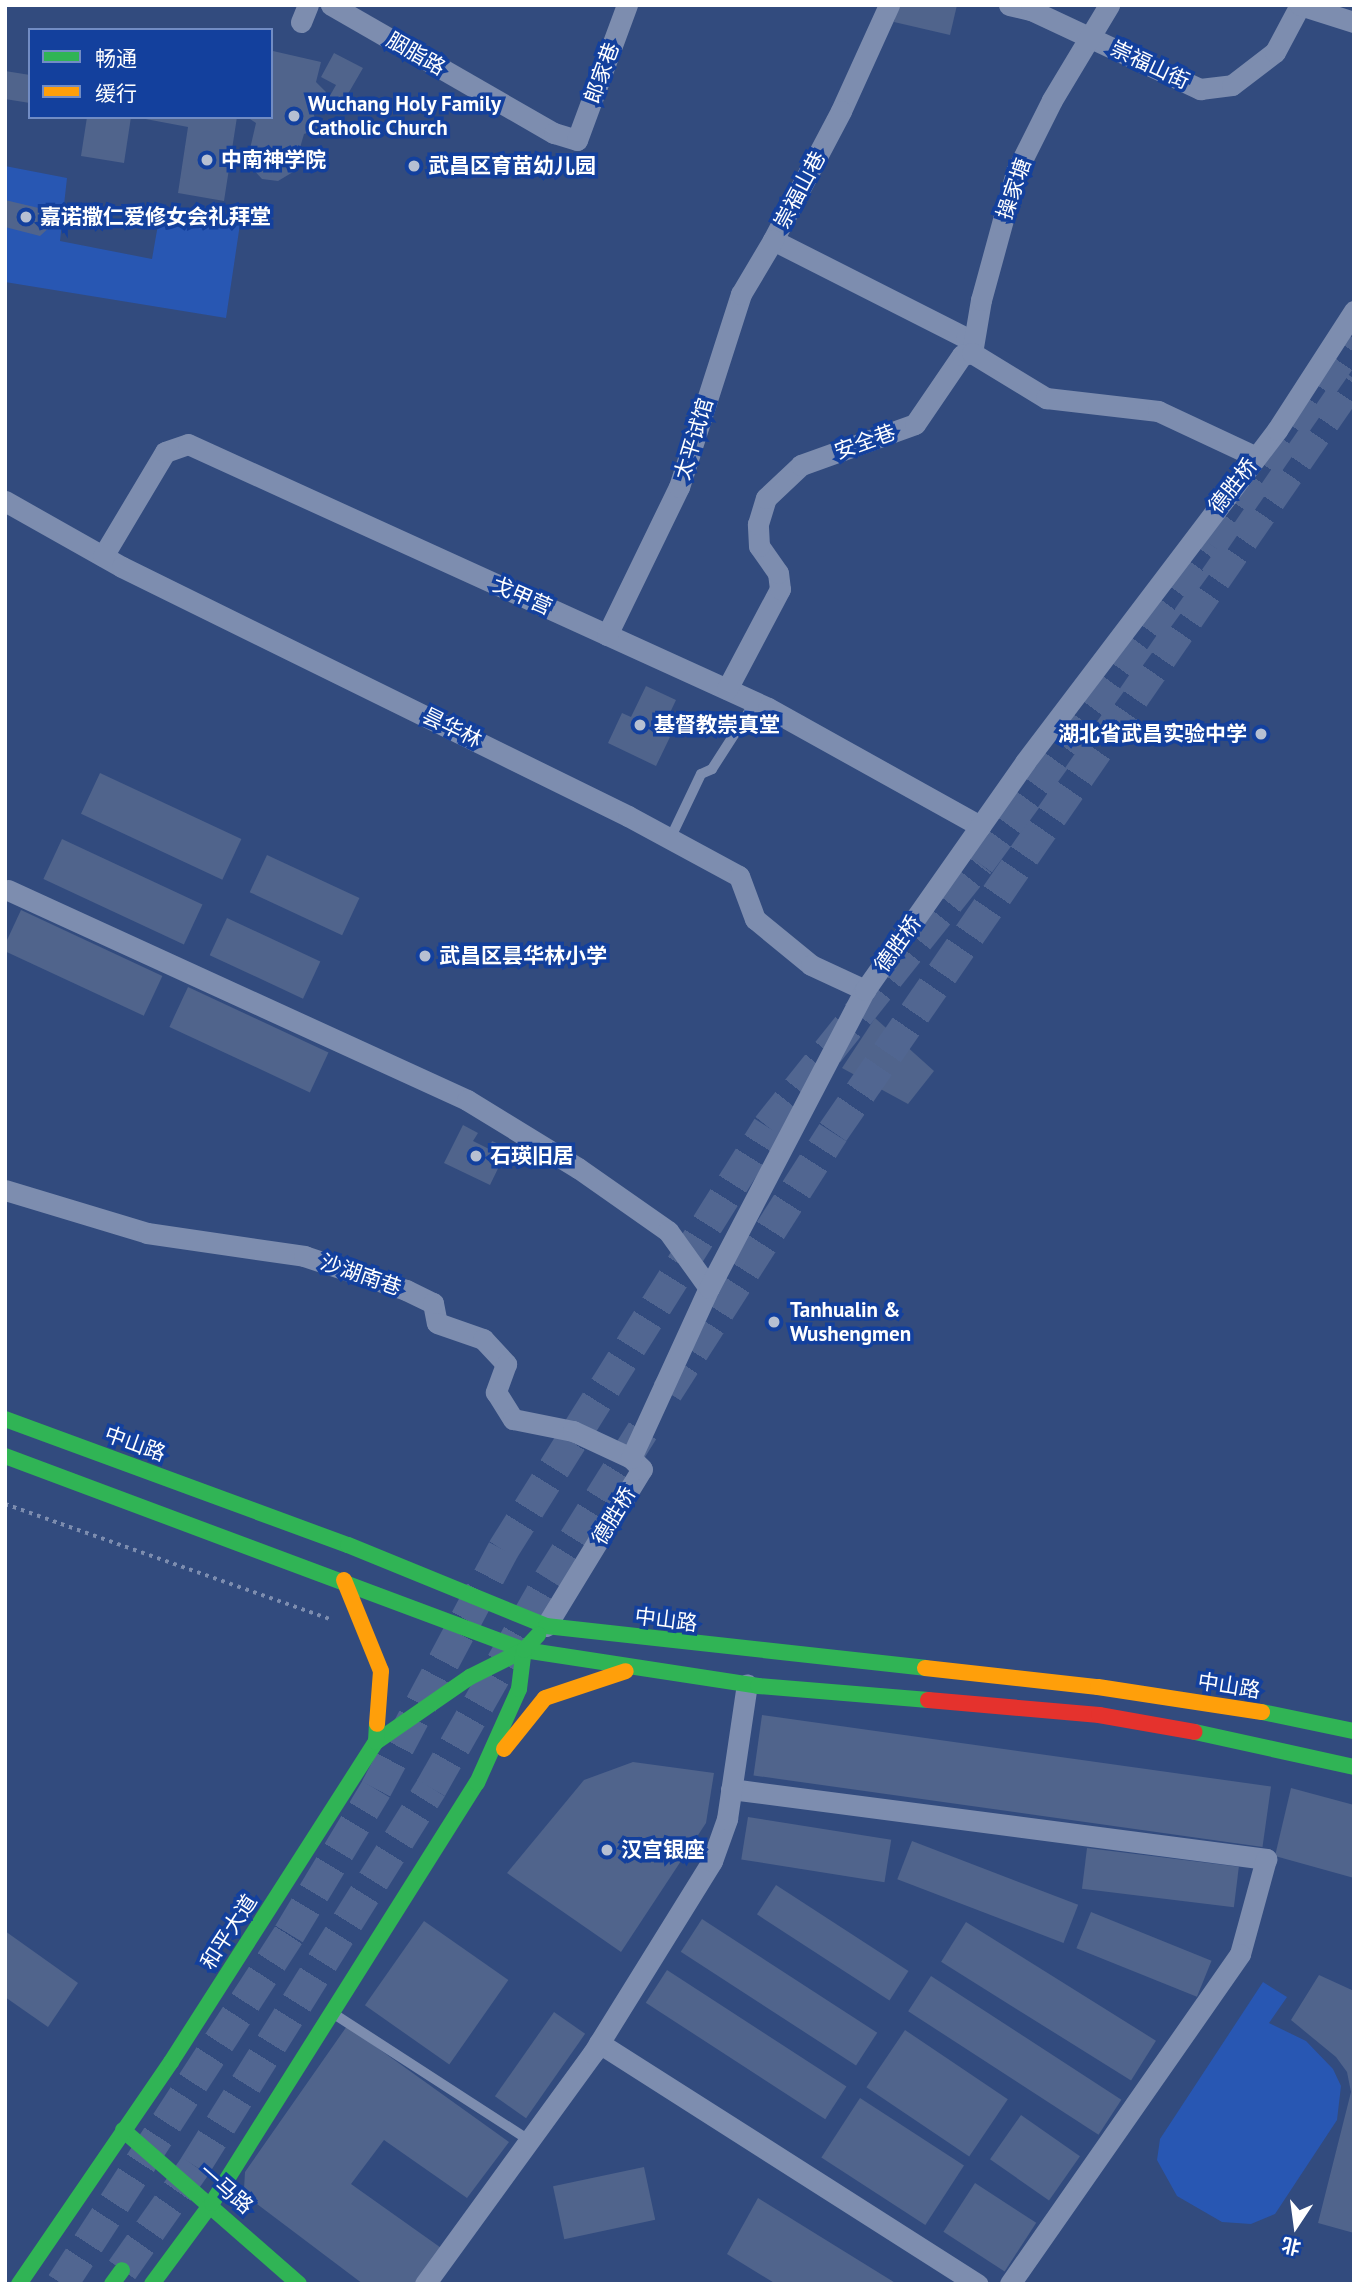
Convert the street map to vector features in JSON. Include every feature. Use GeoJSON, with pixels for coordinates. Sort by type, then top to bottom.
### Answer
{"type":"FeatureCollection","features":[{"type":"Feature","properties":{"kind":"main road","name":"中山路"},"geometry":{"type":"LineString","coordinates":[[5,1419],[348,1545],[546,1626],[1098,1687],[1280,1715],[1354,1731]]}},
{"type":"Feature","properties":{"kind":"main road"},"geometry":{"type":"LineString","coordinates":[[5,1456],[344,1580],[524,1650],[747,1685],[1099,1715],[1241,1740],[1354,1767]]}},
{"type":"Feature","properties":{"kind":"main road","name":"和平大道"},"geometry":{"type":"LineString","coordinates":[[19,2284],[123,2130],[376,1742],[381,1671],[344,1580]]}},
{"type":"Feature","properties":{"kind":"main road"},"geometry":{"type":"LineString","coordinates":[[376,1742],[470,1677],[524,1650],[546,1626]]}},
{"type":"Feature","properties":{"kind":"main road"},"geometry":{"type":"LineString","coordinates":[[477,1783],[519,1689],[524,1650]]}},
{"type":"Feature","properties":{"kind":"main road"},"geometry":{"type":"LineString","coordinates":[[152,2284],[212,2203],[330,2011],[477,1783],[545,1698],[580,1683],[639,1668]]}},
{"type":"Feature","properties":{"kind":"main road","name":"一马路"},"geometry":{"type":"LineString","coordinates":[[123,2130],[212,2203],[299,2284]]}},
{"type":"Feature","properties":{"kind":"main road"},"geometry":{"type":"LineString","coordinates":[[112,2284],[122,2270]]}},
{"type":"Feature","properties":{"kind":"street","name":"胭脂路"},"geometry":{"type":"LineString","coordinates":[[331,5],[554,133],[577,140]]}},
{"type":"Feature","properties":{"kind":"street","name":"郎家巷"},"geometry":{"type":"LineString","coordinates":[[577,140],[627,5]]}},
{"type":"Feature","properties":{"kind":"street","name":"崇福山巷"},"geometry":{"type":"LineString","coordinates":[[889,5],[841,111],[773,240],[965,338],[972,353]]}},
{"type":"Feature","properties":{"kind":"street","name":"崇福山街"},"geometry":{"type":"LineString","coordinates":[[1009,5],[1031,10],[1200,89],[1232,85],[1275,52],[1300,5]]}},
{"type":"Feature","properties":{"kind":"street","name":"操家塘"},"geometry":{"type":"LineString","coordinates":[[972,353],[981,300],[1017,173],[1052,100],[1109,5]]}},
{"type":"Feature","properties":{"kind":"street"},"geometry":{"type":"LineString","coordinates":[[1300,5],[1354,22]]}},
{"type":"Feature","properties":{"kind":"street","name":"太平试馆"},"geometry":{"type":"LineString","coordinates":[[607,635],[679,487],[741,294],[773,240]]}},
{"type":"Feature","properties":{"kind":"street","name":"德胜桥"},"geometry":{"type":"LineString","coordinates":[[546,1626],[642,1469],[631,1458],[709,1289],[865,990],[980,826],[1256,457],[1354,311]]}},
{"type":"Feature","properties":{"kind":"street"},"geometry":{"type":"LineString","coordinates":[[972,353],[1046,397],[1158,411],[1256,457]]}},
{"type":"Feature","properties":{"kind":"street","name":"安全巷"},"geometry":{"type":"LineString","coordinates":[[727,690],[780,589],[778,573],[759,546],[758,524],[766,498],[802,465],[915,424],[962,355],[972,353]]}},
{"type":"Feature","properties":{"kind":"street","name":"戈甲营"},"geometry":{"type":"LineString","coordinates":[[103,556],[165,452],[188,444],[755,702],[980,826]]}},
{"type":"Feature","properties":{"kind":"street","name":"昙华林"},"geometry":{"type":"LineString","coordinates":[[5,501],[103,556],[740,876],[755,919],[811,965],[865,990]]}},
{"type":"Feature","properties":{"kind":"street"},"geometry":{"type":"LineString","coordinates":[[8,890],[467,1101],[578,1168],[668,1231],[709,1289]]}},
{"type":"Feature","properties":{"kind":"street","name":"沙湖南巷"},"geometry":{"type":"LineString","coordinates":[[5,1190],[147,1233],[304,1256],[406,1290],[433,1303],[437,1323],[483,1339],[506,1364],[496,1392],[513,1419],[573,1431],[631,1458]]}},
{"type":"Feature","properties":{"kind":"street"},"geometry":{"type":"LineString","coordinates":[[425,2284],[532,2142],[599,2043],[712,1861],[722,1840],[747,1685]]}},
{"type":"Feature","properties":{"kind":"street"},"geometry":{"type":"LineString","coordinates":[[731,1789],[1266,1859],[1240,1954],[1010,2284]]}},
{"type":"Feature","properties":{"kind":"street"},"geometry":{"type":"LineString","coordinates":[[599,2043],[978,2284]]}},
{"type":"Feature","properties":{"kind":"lane"},"geometry":{"type":"LineString","coordinates":[[670,839],[701,774],[712,769],[755,702]]}},
{"type":"Feature","properties":{"kind":"lane"},"geometry":{"type":"LineString","coordinates":[[330,2011],[532,2142]]}},
{"type":"Feature","properties":{"kind":"path"},"geometry":{"type":"LineString","coordinates":[[5,1504],[365,1631]]}},
{"type":"Feature","properties":{"kind":"shaded area"},"geometry":{"type":"Polygon","coordinates":[[[5,166],[67,178],[60,241],[152,259],[160,213],[240,224],[226,318],[5,282],[5,166]]]}},
{"type":"Feature","properties":{"kind":"shaded area"},"geometry":{"type":"Polygon","coordinates":[[[1263,1982],[1287,1997],[1269,2023],[1306,2041],[1333,2069],[1341,2086],[1337,2120],[1275,2214],[1251,2224],[1222,2222],[1177,2196],[1157,2160],[1160,2139],[1263,1982]]]}},
{"type":"Feature","properties":{"kind":"building"},"geometry":{"type":"Polygon","coordinates":[[[898,5],[957,5],[950,35],[894,22],[898,5]]]}},
{"type":"Feature","properties":{"kind":"building","name":"Wuchang Holy Family Catholic Church"},"geometry":{"type":"Polygon","coordinates":[[[273,51],[321,62],[316,82],[326,92],[319,104],[311,105],[318,129],[304,134],[293,172],[278,181],[262,179],[252,168],[249,153],[256,123],[250,119],[273,119],[273,51]]]}},
{"type":"Feature","properties":{"kind":"building"},"geometry":{"type":"Polygon","coordinates":[[[334,53],[363,68],[341,106],[328,99],[336,85],[321,77],[334,53]]]}},
{"type":"Feature","properties":{"kind":"building"},"geometry":{"type":"Polygon","coordinates":[[[5,71],[28,75],[28,103],[5,99],[5,71]]]}},
{"type":"Feature","properties":{"kind":"building"},"geometry":{"type":"Polygon","coordinates":[[[87,119],[131,119],[124,163],[81,156],[87,119]]]}},
{"type":"Feature","properties":{"kind":"building","name":"中南神学院"},"geometry":{"type":"Polygon","coordinates":[[[146,119],[237,119],[224,201],[178,193],[188,127],[146,119]]]}},
{"type":"Feature","properties":{"kind":"building","name":"嘉诺撒仁爱修女会礼拜堂"},"geometry":{"type":"Polygon","coordinates":[[[5,200],[47,210],[51,226],[40,236],[5,227],[5,200]]]}},
{"type":"Feature","properties":{"kind":"building","name":"基督教崇真堂"},"geometry":{"type":"Polygon","coordinates":[[[646,686],[676,700],[661,732],[670,737],[656,766],[608,743],[622,713],[631,717],[646,686]]]}},
{"type":"Feature","properties":{"kind":"building"},"geometry":{"type":"Polygon","coordinates":[[[100,773],[241,839],[222,880],[81,814],[100,773]]]}},
{"type":"Feature","properties":{"kind":"building"},"geometry":{"type":"Polygon","coordinates":[[[62,839],[202,905],[184,944],[43,879],[62,839]]]}},
{"type":"Feature","properties":{"kind":"building"},"geometry":{"type":"Polygon","coordinates":[[[267,855],[359,898],[342,935],[250,892],[267,855]]]}},
{"type":"Feature","properties":{"kind":"building"},"geometry":{"type":"Polygon","coordinates":[[[21,910],[162,976],[144,1016],[5,951],[5,944],[21,910]]]}},
{"type":"Feature","properties":{"kind":"building"},"geometry":{"type":"Polygon","coordinates":[[[227,918],[320,962],[303,999],[210,955],[227,918]]]}},
{"type":"Feature","properties":{"kind":"building"},"geometry":{"type":"Polygon","coordinates":[[[188,987],[328,1053],[310,1092],[169,1027],[188,987]]]}},
{"type":"Feature","properties":{"kind":"building"},"geometry":{"type":"Polygon","coordinates":[[[875,1018],[934,1071],[908,1104],[842,1068],[875,1018]]]}},
{"type":"Feature","properties":{"kind":"building","name":"石瑛旧居"},"geometry":{"type":"Polygon","coordinates":[[[463,1125],[478,1133],[473,1141],[489,1149],[492,1141],[508,1148],[490,1185],[444,1163],[463,1125]]]}},
{"type":"Feature","properties":{"kind":"building"},"geometry":{"type":"Polygon","coordinates":[[[762,1715],[1271,1787],[1263,1847],[754,1775],[762,1715]]]}},
{"type":"Feature","properties":{"kind":"building","name":"汉宫银座"},"geometry":{"type":"Polygon","coordinates":[[[633,1762],[714,1773],[706,1823],[621,1952],[507,1873],[584,1780],[633,1762]]]}},
{"type":"Feature","properties":{"kind":"building"},"geometry":{"type":"Polygon","coordinates":[[[1291,1788],[1354,1805],[1354,1878],[1275,1856],[1291,1788]]]}},
{"type":"Feature","properties":{"kind":"building"},"geometry":{"type":"Polygon","coordinates":[[[748,1817],[891,1840],[884,1882],[741,1859],[748,1817]]]}},
{"type":"Feature","properties":{"kind":"building"},"geometry":{"type":"Polygon","coordinates":[[[912,1841],[1078,1905],[1063,1943],[897,1879],[912,1841]]]}},
{"type":"Feature","properties":{"kind":"building"},"geometry":{"type":"Polygon","coordinates":[[[1087,1848],[1239,1867],[1234,1907],[1082,1889],[1087,1848]]]}},
{"type":"Feature","properties":{"kind":"building"},"geometry":{"type":"Polygon","coordinates":[[[776,1885],[909,1971],[889,2000],[757,1914],[776,1885]]]}},
{"type":"Feature","properties":{"kind":"building"},"geometry":{"type":"Polygon","coordinates":[[[1091,1912],[1212,1961],[1197,1997],[1076,1948],[1091,1912]]]}},
{"type":"Feature","properties":{"kind":"building"},"geometry":{"type":"Polygon","coordinates":[[[702,1919],[877,2033],[856,2066],[681,1952],[702,1919]]]}},
{"type":"Feature","properties":{"kind":"building"},"geometry":{"type":"Polygon","coordinates":[[[424,1921],[508,1980],[449,2064],[365,2005],[424,1921]]]}},
{"type":"Feature","properties":{"kind":"building"},"geometry":{"type":"Polygon","coordinates":[[[966,1922],[1156,2041],[1131,2081],[941,1962],[966,1922]]]}},
{"type":"Feature","properties":{"kind":"building"},"geometry":{"type":"Polygon","coordinates":[[[5,1931],[78,1983],[48,2027],[5,1997],[5,1931]]]}},
{"type":"Feature","properties":{"kind":"building"},"geometry":{"type":"Polygon","coordinates":[[[667,1970],[846,2087],[825,2119],[646,2003],[667,1970]]]}},
{"type":"Feature","properties":{"kind":"building"},"geometry":{"type":"Polygon","coordinates":[[[1319,1975],[1354,1991],[1354,2233],[1318,2223],[1351,2092],[1347,2072],[1336,2057],[1291,2020],[1319,1975]]]}},
{"type":"Feature","properties":{"kind":"building"},"geometry":{"type":"Polygon","coordinates":[[[931,1976],[1121,2100],[1099,2135],[908,2011],[931,1976]]]}},
{"type":"Feature","properties":{"kind":"building"},"geometry":{"type":"Polygon","coordinates":[[[554,2012],[585,2034],[526,2118],[495,2096],[554,2012]]]}},
{"type":"Feature","properties":{"kind":"building"},"geometry":{"type":"Polygon","coordinates":[[[347,2026],[509,2142],[467,2198],[384,2140],[351,2184],[444,2250],[421,2284],[363,2284],[253,2201],[244,2189],[245,2172],[347,2026]]]}},
{"type":"Feature","properties":{"kind":"building"},"geometry":{"type":"Polygon","coordinates":[[[905,2030],[1008,2099],[969,2157],[866,2087],[905,2030]]]}},
{"type":"Feature","properties":{"kind":"building"},"geometry":{"type":"Polygon","coordinates":[[[860,2098],[964,2166],[925,2225],[821,2158],[860,2098]]]}},
{"type":"Feature","properties":{"kind":"building"},"geometry":{"type":"Polygon","coordinates":[[[1021,2115],[1080,2156],[1049,2201],[990,2159],[1021,2115]]]}},
{"type":"Feature","properties":{"kind":"building"},"geometry":{"type":"Polygon","coordinates":[[[644,2167],[655,2220],[564,2239],[553,2186],[644,2167]]]}},
{"type":"Feature","properties":{"kind":"building"},"geometry":{"type":"Polygon","coordinates":[[[975,2183],[1036,2223],[1005,2271],[943,2232],[975,2183]]]}},
{"type":"Feature","properties":{"kind":"building"},"geometry":{"type":"Polygon","coordinates":[[[758,2198],[897,2284],[776,2284],[727,2254],[758,2198]]]}},
{"type":"Feature","properties":{"kind":"tunnel"},"geometry":{"type":"LineString","coordinates":[[62,2284],[289,1934],[376,1789],[503,1550],[768,1127],[979,863],[1211,545],[1354,339]]}},
{"type":"Feature","properties":{"kind":"tunnel"},"geometry":{"type":"LineString","coordinates":[[667,1392],[833,1132],[1354,378]]}},
{"type":"Feature","properties":{"kind":"tunnel"},"geometry":{"type":"LineString","coordinates":[[122,2270],[195,2166],[431,1788],[549,1580],[643,1430]]}},
{"type":"Feature","properties":{"kind":"traffic: fast"},"geometry":{"type":"LineString","coordinates":[[5,1419],[348,1545],[546,1626],[925,1668]]}},
{"type":"Feature","properties":{"kind":"traffic: fast"},"geometry":{"type":"LineString","coordinates":[[5,1456],[524,1650],[758,1686],[928,1700]]}},
{"type":"Feature","properties":{"kind":"traffic: fast"},"geometry":{"type":"LineString","coordinates":[[152,2284],[212,2203],[477,1783],[519,1689],[524,1650],[538,1635]]}},
{"type":"Feature","properties":{"kind":"traffic: fast"},"geometry":{"type":"LineString","coordinates":[[376,1742],[470,1677],[524,1650]]}},
{"type":"Feature","properties":{"kind":"traffic: fast"},"geometry":{"type":"LineString","coordinates":[[1262,1712],[1354,1731]]}},
{"type":"Feature","properties":{"kind":"traffic: fast"},"geometry":{"type":"LineString","coordinates":[[19,2284],[171,2062],[376,1742],[377,1724]]}},
{"type":"Feature","properties":{"kind":"traffic: fast"},"geometry":{"type":"LineString","coordinates":[[1195,1732],[1354,1767]]}},
{"type":"Feature","properties":{"kind":"traffic: fast"},"geometry":{"type":"LineString","coordinates":[[123,2130],[299,2284]]}},
{"type":"Feature","properties":{"kind":"traffic: fast"},"geometry":{"type":"LineString","coordinates":[[112,2284],[122,2270]]}},
{"type":"Feature","properties":{"kind":"traffic: slow"},"geometry":{"type":"LineString","coordinates":[[344,1580],[381,1671],[377,1724]]}},
{"type":"Feature","properties":{"kind":"traffic: slow"},"geometry":{"type":"LineString","coordinates":[[925,1668],[1098,1687],[1262,1712]]}},
{"type":"Feature","properties":{"kind":"traffic: slow"},"geometry":{"type":"LineString","coordinates":[[504,1749],[545,1698],[626,1671]]}},
{"type":"Feature","properties":{"kind":"traffic: jam"},"geometry":{"type":"LineString","coordinates":[[928,1700],[1099,1715],[1195,1732]]}},
{"type":"Feature","properties":{"kind":"place","name":"Wuchang Holy Family Catholic Church"},"geometry":{"type":"Point","coordinates":[294,116]}},
{"type":"Feature","properties":{"kind":"place","name":"中南神学院"},"geometry":{"type":"Point","coordinates":[207,160]}},
{"type":"Feature","properties":{"kind":"place","name":"武昌区育苗幼儿园"},"geometry":{"type":"Point","coordinates":[414,166]}},
{"type":"Feature","properties":{"kind":"place","name":"嘉诺撒仁爱修女会礼拜堂"},"geometry":{"type":"Point","coordinates":[26,217]}},
{"type":"Feature","properties":{"kind":"place","name":"基督教崇真堂"},"geometry":{"type":"Point","coordinates":[640,725]}},
{"type":"Feature","properties":{"kind":"place","name":"湖北省武昌实验中学"},"geometry":{"type":"Point","coordinates":[1261,734]}},
{"type":"Feature","properties":{"kind":"place","name":"武昌区昙华林小学"},"geometry":{"type":"Point","coordinates":[425,956]}},
{"type":"Feature","properties":{"kind":"place","name":"石瑛旧居"},"geometry":{"type":"Point","coordinates":[476,1156]}},
{"type":"Feature","properties":{"kind":"place","name":"Tanhualin & Wushengmen"},"geometry":{"type":"Point","coordinates":[774,1322]}},
{"type":"Feature","properties":{"kind":"place","name":"汉宫银座"},"geometry":{"type":"Point","coordinates":[607,1850]}}]}
